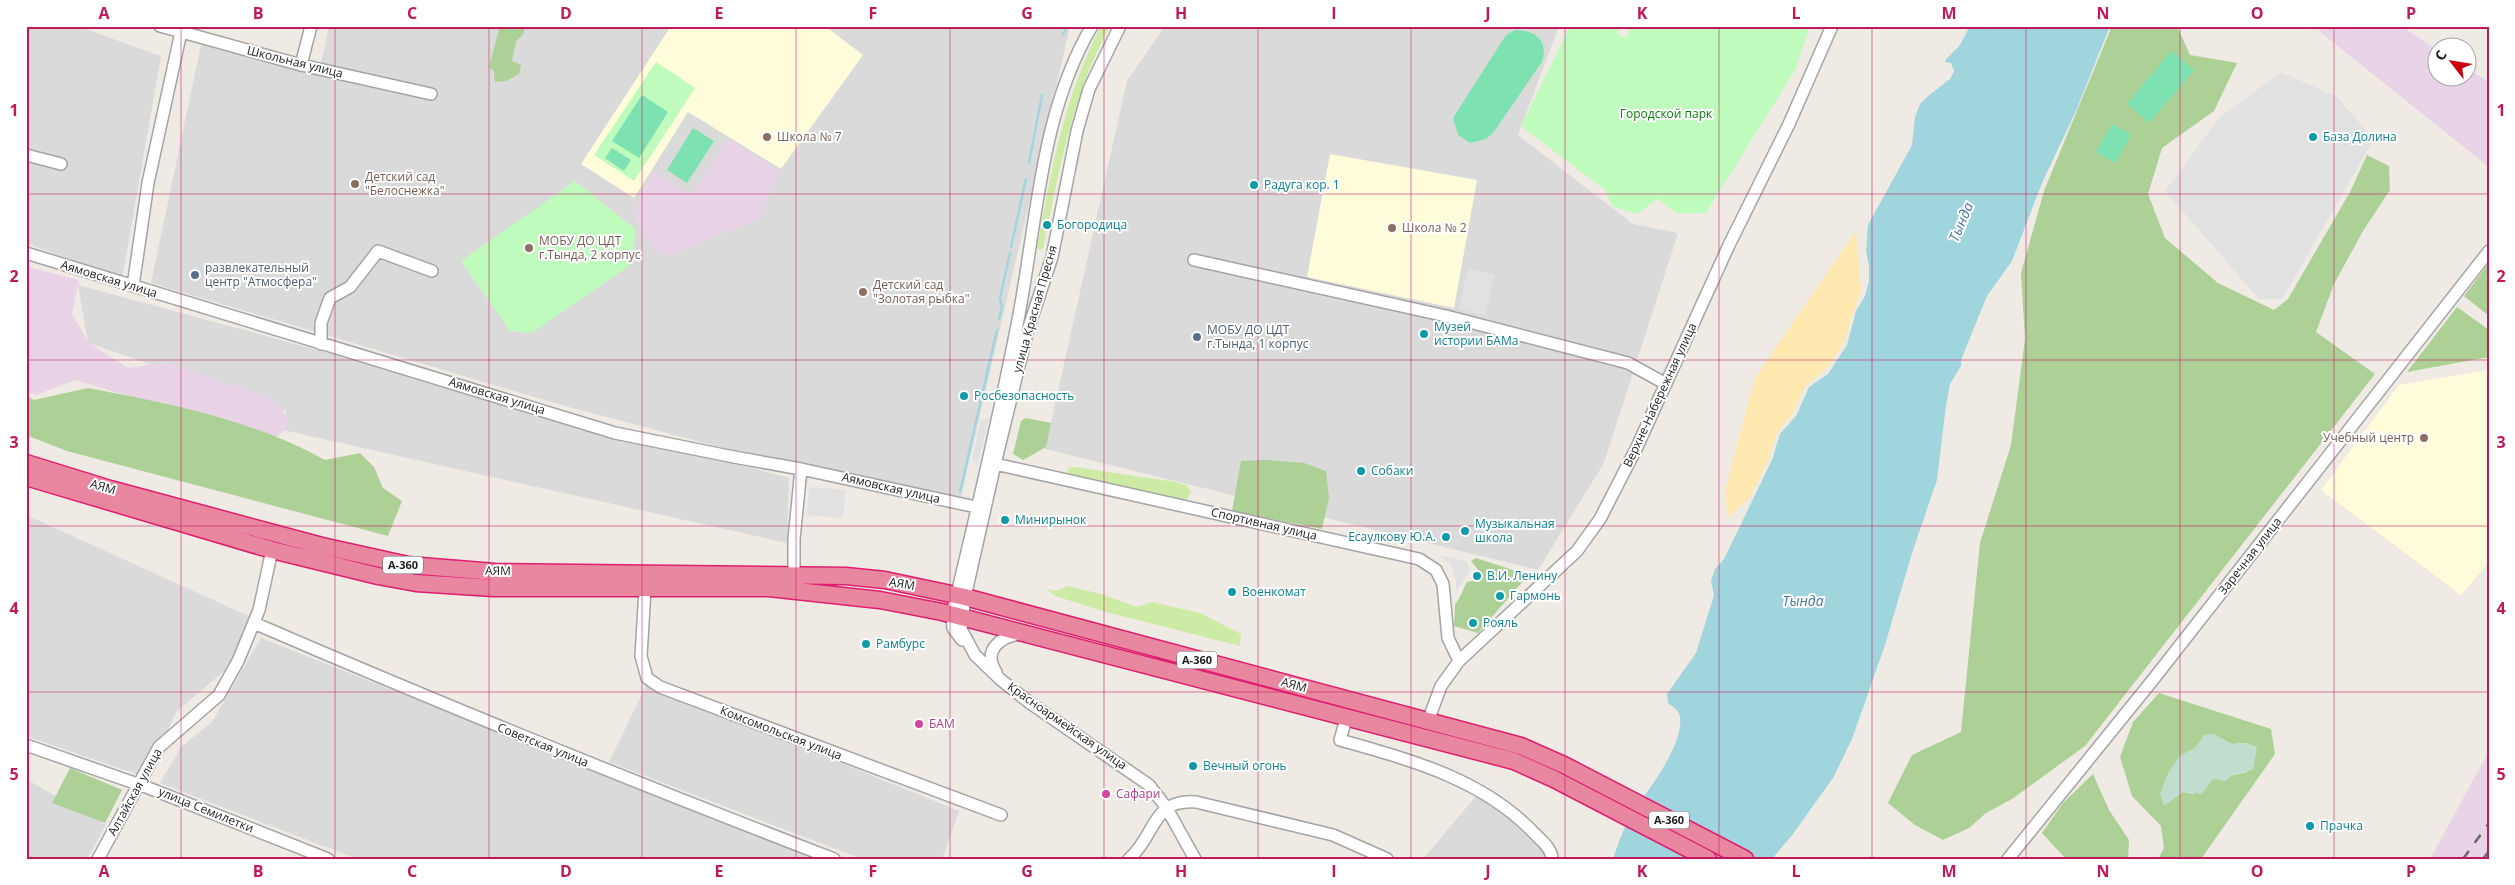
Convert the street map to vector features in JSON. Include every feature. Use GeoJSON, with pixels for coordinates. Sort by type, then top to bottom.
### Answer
{"type":"FeatureCollection","features":[{"type":"Feature","properties":{"kind":"highway","name":"АЯМ"},"geometry":{"type":"LineString","coordinates":[[26,463],[110,489],[322,546],[408,565],[495,572],[846,576],[885,580],[961,596],[1521,746],[1745,859]]}},
{"type":"Feature","properties":{"kind":"highway","name":"АЯМ"},"geometry":{"type":"LineString","coordinates":[[26,477],[272,550],[378,576],[416,583],[493,588],[778,589],[880,600],[956,615],[1346,719],[1514,761],[1708,859]]}},
{"type":"Feature","properties":{"kind":"street","name":"Школьная улица"},"geometry":{"type":"LineString","coordinates":[[160,26],[182,32],[197,31],[301,65],[431,94]]}},
{"type":"Feature","properties":{"kind":"street"},"geometry":{"type":"LineString","coordinates":[[301,65],[311,26]]}},
{"type":"Feature","properties":{"kind":"street","name":"улица Красная Пресня"},"geometry":{"type":"LineString","coordinates":[[961,596],[976,507],[1016,330],[1034,214],[1053,126],[1068,77],[1092,26]]}},
{"type":"Feature","properties":{"kind":"street","name":"улица Красная Пресня"},"geometry":{"type":"LineString","coordinates":[[961,596],[1027,333],[1052,257],[1082,114],[1101,61],[1120,26]]}},
{"type":"Feature","properties":{"kind":"street","name":"Верхне-Набережная улица"},"geometry":{"type":"LineString","coordinates":[[1428,721],[1441,686],[1459,661],[1576,551],[1589,536],[1604,511],[1789,124],[1832,26]]}},
{"type":"Feature","properties":{"kind":"street"},"geometry":{"type":"LineString","coordinates":[[133,286],[148,183],[182,32]]}},
{"type":"Feature","properties":{"kind":"street"},"geometry":{"type":"LineString","coordinates":[[26,155],[61,164]]}},
{"type":"Feature","properties":{"kind":"street","name":"Заречная улица"},"geometry":{"type":"LineString","coordinates":[[2008,859],[2152,681],[2489,250]]}},
{"type":"Feature","properties":{"kind":"street"},"geometry":{"type":"LineString","coordinates":[[321,344],[321,323],[330,298],[350,286],[378,251],[432,271]]}},
{"type":"Feature","properties":{"kind":"street","name":"Аямовская улица"},"geometry":{"type":"LineString","coordinates":[[26,253],[615,433],[734,457],[801,468],[976,507]]}},
{"type":"Feature","properties":{"kind":"street"},"geometry":{"type":"LineString","coordinates":[[1194,260],[1487,326],[1628,363],[1666,384]]}},
{"type":"Feature","properties":{"kind":"street","name":"Спортивная улица"},"geometry":{"type":"LineString","coordinates":[[995,464],[1419,559],[1436,570],[1443,584],[1448,638],[1459,661]]}},
{"type":"Feature","properties":{"kind":"street"},"geometry":{"type":"LineString","coordinates":[[794,575],[794,539],[801,468]]}},
{"type":"Feature","properties":{"kind":"street","name":"Алтайская улица"},"geometry":{"type":"LineString","coordinates":[[98,859],[159,747],[219,695],[238,661],[254,623],[272,550]]}},
{"type":"Feature","properties":{"kind":"street","name":"Комсомольская улица"},"geometry":{"type":"LineString","coordinates":[[646,589],[641,656],[647,678],[660,688],[1001,815]]}},
{"type":"Feature","properties":{"kind":"street"},"geometry":{"type":"LineString","coordinates":[[956,615],[961,596]]}},
{"type":"Feature","properties":{"kind":"street","name":"Красноармейская улица"},"geometry":{"type":"LineString","coordinates":[[956,615],[962,632],[975,654],[1001,680],[1030,703],[1139,776],[1149,785],[1166,807],[1196,859]]}},
{"type":"Feature","properties":{"kind":"street","name":"Советская улица"},"geometry":{"type":"LineString","coordinates":[[254,623],[623,778],[834,859]]}},
{"type":"Feature","properties":{"kind":"street"},"geometry":{"type":"LineString","coordinates":[[1001,680],[990,661],[993,647],[1005,638],[1028,634]]}},
{"type":"Feature","properties":{"kind":"street"},"geometry":{"type":"LineString","coordinates":[[1346,719],[1340,740],[1430,766],[1486,794],[1521,820],[1550,850],[1552,859]]}},
{"type":"Feature","properties":{"kind":"street","name":"улица Семилетки"},"geometry":{"type":"LineString","coordinates":[[26,745],[139,784],[328,859]]}},
{"type":"Feature","properties":{"kind":"street"},"geometry":{"type":"LineString","coordinates":[[1129,859],[1144,842],[1166,807],[1175,802],[1183,801],[1205,804],[1332,835],[1387,859]]}},
{"type":"Feature","properties":{"kind":"shaded area"},"geometry":{"type":"Polygon","coordinates":[[[26,26],[77,26],[161,56],[122,279],[26,243],[26,26]]]}},
{"type":"Feature","properties":{"kind":"shaded area"},"geometry":{"type":"Polygon","coordinates":[[[329,26],[1070,26],[961,497],[754,456],[558,404],[151,283],[201,45],[319,73],[329,26]]]}},
{"type":"Feature","properties":{"kind":"shaded area","name":"Школа № 7"},"geometry":{"type":"Polygon","coordinates":[[[671,26],[825,26],[863,55],[781,169],[688,112],[634,198],[581,164],[671,26]]]}},
{"type":"Feature","properties":{"kind":"shaded area"},"geometry":{"type":"Polygon","coordinates":[[[1165,26],[1559,26],[1518,135],[1633,224],[1678,233],[1604,463],[1538,570],[1045,449],[1127,81],[1165,26]]]}},
{"type":"Feature","properties":{"kind":"shaded area"},"geometry":{"type":"Polygon","coordinates":[[[2325,26],[2401,26],[2428,44],[2428,88],[2478,88],[2478,75],[2489,82],[2489,167],[2319,31],[2325,26]]]}},
{"type":"Feature","properties":{"kind":"shaded area"},"geometry":{"type":"Polygon","coordinates":[[[2281,72],[2337,97],[2374,139],[2282,299],[2259,299],[2165,191],[2220,117],[2281,72]]]}},
{"type":"Feature","properties":{"kind":"shaded area"},"geometry":{"type":"Polygon","coordinates":[[[727,139],[781,172],[758,219],[670,256],[654,250],[633,213],[653,172],[691,196],[727,139]]]}},
{"type":"Feature","properties":{"kind":"shaded area","name":"Школа № 2"},"geometry":{"type":"Polygon","coordinates":[[[1330,154],[1477,180],[1454,308],[1307,277],[1330,154]]]}},
{"type":"Feature","properties":{"kind":"shaded area"},"geometry":{"type":"Polygon","coordinates":[[[29,267],[79,280],[72,314],[89,343],[128,368],[165,362],[271,398],[282,409],[287,419],[286,429],[274,439],[75,380],[36,395],[26,391],[26,270],[29,267]]]}},
{"type":"Feature","properties":{"kind":"shaded area"},"geometry":{"type":"Polygon","coordinates":[[[1468,268],[1495,275],[1485,315],[1459,309],[1468,268]]]}},
{"type":"Feature","properties":{"kind":"shaded area"},"geometry":{"type":"Polygon","coordinates":[[[78,285],[789,478],[787,543],[283,430],[286,410],[88,343],[78,285]]]}},
{"type":"Feature","properties":{"kind":"shaded area","name":"Учебный центр"},"geometry":{"type":"Polygon","coordinates":[[[2489,370],[2489,562],[2461,595],[2321,490],[2399,385],[2489,370]]]}},
{"type":"Feature","properties":{"kind":"shaded area"},"geometry":{"type":"Polygon","coordinates":[[[989,419],[977,467],[972,458],[981,420],[989,419]]]}},
{"type":"Feature","properties":{"kind":"shaded area"},"geometry":{"type":"Polygon","coordinates":[[[809,487],[846,490],[843,518],[807,515],[809,487]]]}},
{"type":"Feature","properties":{"kind":"shaded area"},"geometry":{"type":"Polygon","coordinates":[[[26,515],[253,618],[235,662],[177,711],[145,777],[26,736],[26,515]]]}},
{"type":"Feature","properties":{"kind":"shaded area"},"geometry":{"type":"Polygon","coordinates":[[[1439,555],[1467,562],[1470,570],[1456,593],[1456,581],[1451,565],[1439,555]]]}},
{"type":"Feature","properties":{"kind":"shaded area"},"geometry":{"type":"Polygon","coordinates":[[[261,638],[818,859],[357,859],[160,783],[181,747],[212,722],[261,638]]]}},
{"type":"Feature","properties":{"kind":"shaded area"},"geometry":{"type":"Polygon","coordinates":[[[647,684],[959,811],[942,859],[862,859],[609,762],[647,684]]]}},
{"type":"Feature","properties":{"kind":"shaded area"},"geometry":{"type":"Polygon","coordinates":[[[2489,751],[2489,859],[2430,859],[2489,751]]]}},
{"type":"Feature","properties":{"kind":"shaded area"},"geometry":{"type":"Polygon","coordinates":[[[26,779],[106,825],[87,859],[26,859],[26,779]]]}},
{"type":"Feature","properties":{"kind":"shaded area"},"geometry":{"type":"Polygon","coordinates":[[[1477,795],[1502,810],[1529,834],[1543,852],[1545,859],[1423,859],[1477,795]]]}},
{"type":"Feature","properties":{"kind":"green space"},"geometry":{"type":"Polygon","coordinates":[[[500,26],[525,26],[523,35],[516,41],[512,61],[521,65],[519,74],[506,81],[495,82],[494,71],[489,67],[500,26]]]}},
{"type":"Feature","properties":{"kind":"green space"},"geometry":{"type":"Polygon","coordinates":[[[1101,26],[1110,26],[1097,52],[1076,107],[1061,163],[1043,248],[1040,250],[1037,248],[1060,135],[1077,81],[1101,26]]]}},
{"type":"Feature","properties":{"kind":"green space","name":"Городской парк"},"geometry":{"type":"Polygon","coordinates":[[[1570,26],[1619,26],[1617,33],[1621,37],[1628,37],[1629,26],[1810,26],[1795,70],[1706,213],[1677,213],[1657,199],[1637,214],[1613,207],[1605,190],[1521,126],[1570,26]]]}},
{"type":"Feature","properties":{"kind":"green space"},"geometry":{"type":"Polygon","coordinates":[[[2112,26],[2177,26],[2190,55],[2237,63],[2214,111],[2162,148],[2148,194],[2165,238],[2218,283],[2274,310],[2288,299],[2350,192],[2367,155],[2389,166],[2390,190],[2363,231],[2334,284],[2316,332],[2375,374],[2085,746],[2012,799],[1986,813],[1969,828],[1943,840],[1915,825],[1888,803],[1912,755],[1961,732],[1980,543],[2011,445],[2025,339],[2021,273],[2044,191],[2112,26]]]}},
{"type":"Feature","properties":{"kind":"green space"},"geometry":{"type":"Polygon","coordinates":[[[1515,30],[1529,32],[1539,38],[1544,48],[1542,62],[1493,133],[1486,139],[1470,143],[1458,135],[1453,118],[1506,35],[1515,30]]]}},
{"type":"Feature","properties":{"kind":"green space"},"geometry":{"type":"Polygon","coordinates":[[[2171,51],[2194,70],[2149,123],[2127,104],[2171,51]]]}},
{"type":"Feature","properties":{"kind":"green space"},"geometry":{"type":"Polygon","coordinates":[[[656,62],[695,88],[634,181],[594,155],[656,62]]]}},
{"type":"Feature","properties":{"kind":"green space"},"geometry":{"type":"Polygon","coordinates":[[[642,95],[668,112],[639,158],[612,141],[642,95]]]}},
{"type":"Feature","properties":{"kind":"green space"},"geometry":{"type":"Polygon","coordinates":[[[2112,124],[2131,135],[2115,163],[2096,152],[2112,124]]]}},
{"type":"Feature","properties":{"kind":"green space"},"geometry":{"type":"Polygon","coordinates":[[[693,128],[714,141],[687,183],[667,170],[693,128]]]}},
{"type":"Feature","properties":{"kind":"green space"},"geometry":{"type":"Polygon","coordinates":[[[612,148],[631,160],[624,171],[605,158],[612,148]]]}},
{"type":"Feature","properties":{"kind":"green space"},"geometry":{"type":"Polygon","coordinates":[[[575,181],[635,229],[633,263],[532,333],[510,331],[461,261],[575,181]]]}},
{"type":"Feature","properties":{"kind":"green space"},"geometry":{"type":"Polygon","coordinates":[[[2489,263],[2489,316],[2464,296],[2489,263]]]}},
{"type":"Feature","properties":{"kind":"green space"},"geometry":{"type":"Polygon","coordinates":[[[2457,307],[2489,330],[2489,357],[2407,372],[2457,307]]]}},
{"type":"Feature","properties":{"kind":"green space"},"geometry":{"type":"Polygon","coordinates":[[[88,388],[179,407],[240,424],[298,446],[325,460],[360,453],[374,467],[383,488],[402,501],[388,536],[67,451],[26,435],[26,396],[34,400],[88,388]]]}},
{"type":"Feature","properties":{"kind":"green space"},"geometry":{"type":"Polygon","coordinates":[[[1026,418],[1051,423],[1046,447],[1023,460],[1013,454],[1021,421],[1026,418]]]}},
{"type":"Feature","properties":{"kind":"green space"},"geometry":{"type":"Polygon","coordinates":[[[1266,460],[1304,463],[1326,471],[1329,498],[1322,529],[1232,511],[1241,461],[1266,460]]]}},
{"type":"Feature","properties":{"kind":"green space"},"geometry":{"type":"Polygon","coordinates":[[[1075,467],[1175,482],[1186,485],[1191,491],[1187,500],[1066,474],[1069,468],[1075,467]]]}},
{"type":"Feature","properties":{"kind":"green space"},"geometry":{"type":"Polygon","coordinates":[[[1476,558],[1522,573],[1523,581],[1478,633],[1454,626],[1455,604],[1467,582],[1482,579],[1483,576],[1471,561],[1476,558]]]}},
{"type":"Feature","properties":{"kind":"green space"},"geometry":{"type":"Polygon","coordinates":[[[1068,586],[1101,594],[1137,607],[1152,602],[1200,613],[1241,634],[1240,646],[1106,612],[1055,596],[1047,589],[1056,591],[1068,586]]]}},
{"type":"Feature","properties":{"kind":"green space"},"geometry":{"type":"Polygon","coordinates":[[[2159,693],[2271,729],[2275,754],[2201,859],[2158,859],[2164,848],[2161,826],[2132,796],[2120,757],[2133,722],[2159,693]],[[2213,734],[2205,735],[2195,748],[2179,757],[2164,805],[2183,792],[2193,794],[2213,779],[2247,772],[2246,743],[2232,744],[2213,734]]]}},
{"type":"Feature","properties":{"kind":"green space"},"geometry":{"type":"Polygon","coordinates":[[[2213,734],[2232,744],[2246,743],[2257,747],[2253,770],[2234,774],[2226,781],[2213,779],[2202,794],[2183,792],[2164,806],[2160,794],[2168,773],[2179,757],[2195,748],[2205,735],[2213,734]]]}},
{"type":"Feature","properties":{"kind":"green space"},"geometry":{"type":"Polygon","coordinates":[[[70,768],[122,790],[105,823],[52,803],[70,768]]]}},
{"type":"Feature","properties":{"kind":"green space"},"geometry":{"type":"Polygon","coordinates":[[[2093,774],[2109,810],[2129,840],[2128,859],[2066,859],[2042,833],[2063,803],[2093,774]]]}},
{"type":"Feature","properties":{"kind":"sand"},"geometry":{"type":"Polygon","coordinates":[[[1856,231],[1861,290],[1843,344],[1824,371],[1805,386],[1792,415],[1777,432],[1768,460],[1750,497],[1728,518],[1725,491],[1755,378],[1856,231]]]}},
{"type":"Feature","properties":{"kind":"water","name":"Тында"},"geometry":{"type":"Polygon","coordinates":[[[1970,26],[2110,26],[2076,111],[2042,183],[2012,261],[1987,296],[1961,360],[1961,366],[1950,384],[1937,480],[1912,553],[1885,645],[1852,739],[1833,778],[1793,834],[1772,859],[1613,859],[1629,818],[1658,776],[1677,739],[1680,717],[1677,711],[1668,703],[1667,694],[1696,653],[1714,595],[1711,581],[1715,569],[1724,559],[1772,460],[1780,434],[1796,416],[1809,387],[1828,374],[1847,345],[1856,311],[1865,296],[1869,281],[1866,251],[1868,225],[1912,145],[1915,117],[1920,104],[1950,79],[1954,71],[1951,63],[1945,62],[1946,59],[1960,45],[1970,26]]]}},
{"type":"Feature","properties":{"kind":"waterway"},"geometry":{"type":"LineString","coordinates":[[1063,34],[1068,26]]}},
{"type":"Feature","properties":{"kind":"waterway"},"geometry":{"type":"LineString","coordinates":[[1029,163],[1042,95]]}},
{"type":"Feature","properties":{"kind":"waterway"},"geometry":{"type":"LineString","coordinates":[[1011,247],[1026,179]]}},
{"type":"Feature","properties":{"kind":"waterway"},"geometry":{"type":"LineString","coordinates":[[999,319],[1002,307],[1000,298],[1010,253]]}},
{"type":"Feature","properties":{"kind":"waterway"},"geometry":{"type":"LineString","coordinates":[[960,492],[997,330]]}},
{"type":"Feature","properties":{"kind":"railway"},"geometry":{"type":"LineString","coordinates":[[2463,859],[2489,823]]}},
{"type":"Feature","properties":{"kind":"railway"},"geometry":{"type":"LineString","coordinates":[[2483,859],[2489,851]]}},
{"type":"Feature","properties":{"kind":"place","name":"Школа № 7"},"geometry":{"type":"Point","coordinates":[767,137]}},
{"type":"Feature","properties":{"kind":"place","name":"База Долина"},"geometry":{"type":"Point","coordinates":[2313,137]}},
{"type":"Feature","properties":{"kind":"place","name":"Детский сад \"Белоснежка\""},"geometry":{"type":"Point","coordinates":[355,184]}},
{"type":"Feature","properties":{"kind":"place","name":"Радуга кор. 1"},"geometry":{"type":"Point","coordinates":[1254,185]}},
{"type":"Feature","properties":{"kind":"place","name":"Богородица"},"geometry":{"type":"Point","coordinates":[1047,225]}},
{"type":"Feature","properties":{"kind":"place","name":"Школа № 2"},"geometry":{"type":"Point","coordinates":[1392,228]}},
{"type":"Feature","properties":{"kind":"place","name":"МОБУ ДО ЦДТ г.Тында, 2 корпус"},"geometry":{"type":"Point","coordinates":[529,248]}},
{"type":"Feature","properties":{"kind":"place","name":"развлекательный центр \"Атмосфера\""},"geometry":{"type":"Point","coordinates":[195,275]}},
{"type":"Feature","properties":{"kind":"place","name":"Детский сад \"Золотая рыбка\""},"geometry":{"type":"Point","coordinates":[863,292]}},
{"type":"Feature","properties":{"kind":"place","name":"Музей истории БАМа"},"geometry":{"type":"Point","coordinates":[1424,334]}},
{"type":"Feature","properties":{"kind":"place","name":"МОБУ ДО ЦДТ г.Тында, 1 корпус"},"geometry":{"type":"Point","coordinates":[1197,337]}},
{"type":"Feature","properties":{"kind":"place","name":"Росбезопасность"},"geometry":{"type":"Point","coordinates":[964,396]}},
{"type":"Feature","properties":{"kind":"place","name":"Учебный центр"},"geometry":{"type":"Point","coordinates":[2424,438]}},
{"type":"Feature","properties":{"kind":"place","name":"Собаки"},"geometry":{"type":"Point","coordinates":[1361,471]}},
{"type":"Feature","properties":{"kind":"place","name":"Минирынок"},"geometry":{"type":"Point","coordinates":[1005,520]}},
{"type":"Feature","properties":{"kind":"place","name":"Музыкальная школа"},"geometry":{"type":"Point","coordinates":[1465,531]}},
{"type":"Feature","properties":{"kind":"place","name":"Есаулкову Ю.А."},"geometry":{"type":"Point","coordinates":[1446,537]}},
{"type":"Feature","properties":{"kind":"place","name":"В.И. Ленину"},"geometry":{"type":"Point","coordinates":[1477,576]}},
{"type":"Feature","properties":{"kind":"place","name":"Военкомат"},"geometry":{"type":"Point","coordinates":[1232,592]}},
{"type":"Feature","properties":{"kind":"place","name":"Гармонь"},"geometry":{"type":"Point","coordinates":[1500,596]}},
{"type":"Feature","properties":{"kind":"place","name":"Рояль"},"geometry":{"type":"Point","coordinates":[1473,623]}},
{"type":"Feature","properties":{"kind":"place","name":"Рамбурс"},"geometry":{"type":"Point","coordinates":[866,644]}},
{"type":"Feature","properties":{"kind":"place","name":"БАМ"},"geometry":{"type":"Point","coordinates":[919,724]}},
{"type":"Feature","properties":{"kind":"place","name":"Вечный огонь"},"geometry":{"type":"Point","coordinates":[1193,766]}},
{"type":"Feature","properties":{"kind":"place","name":"Сафари"},"geometry":{"type":"Point","coordinates":[1106,794]}},
{"type":"Feature","properties":{"kind":"place","name":"Прачка"},"geometry":{"type":"Point","coordinates":[2310,826]}}]}
